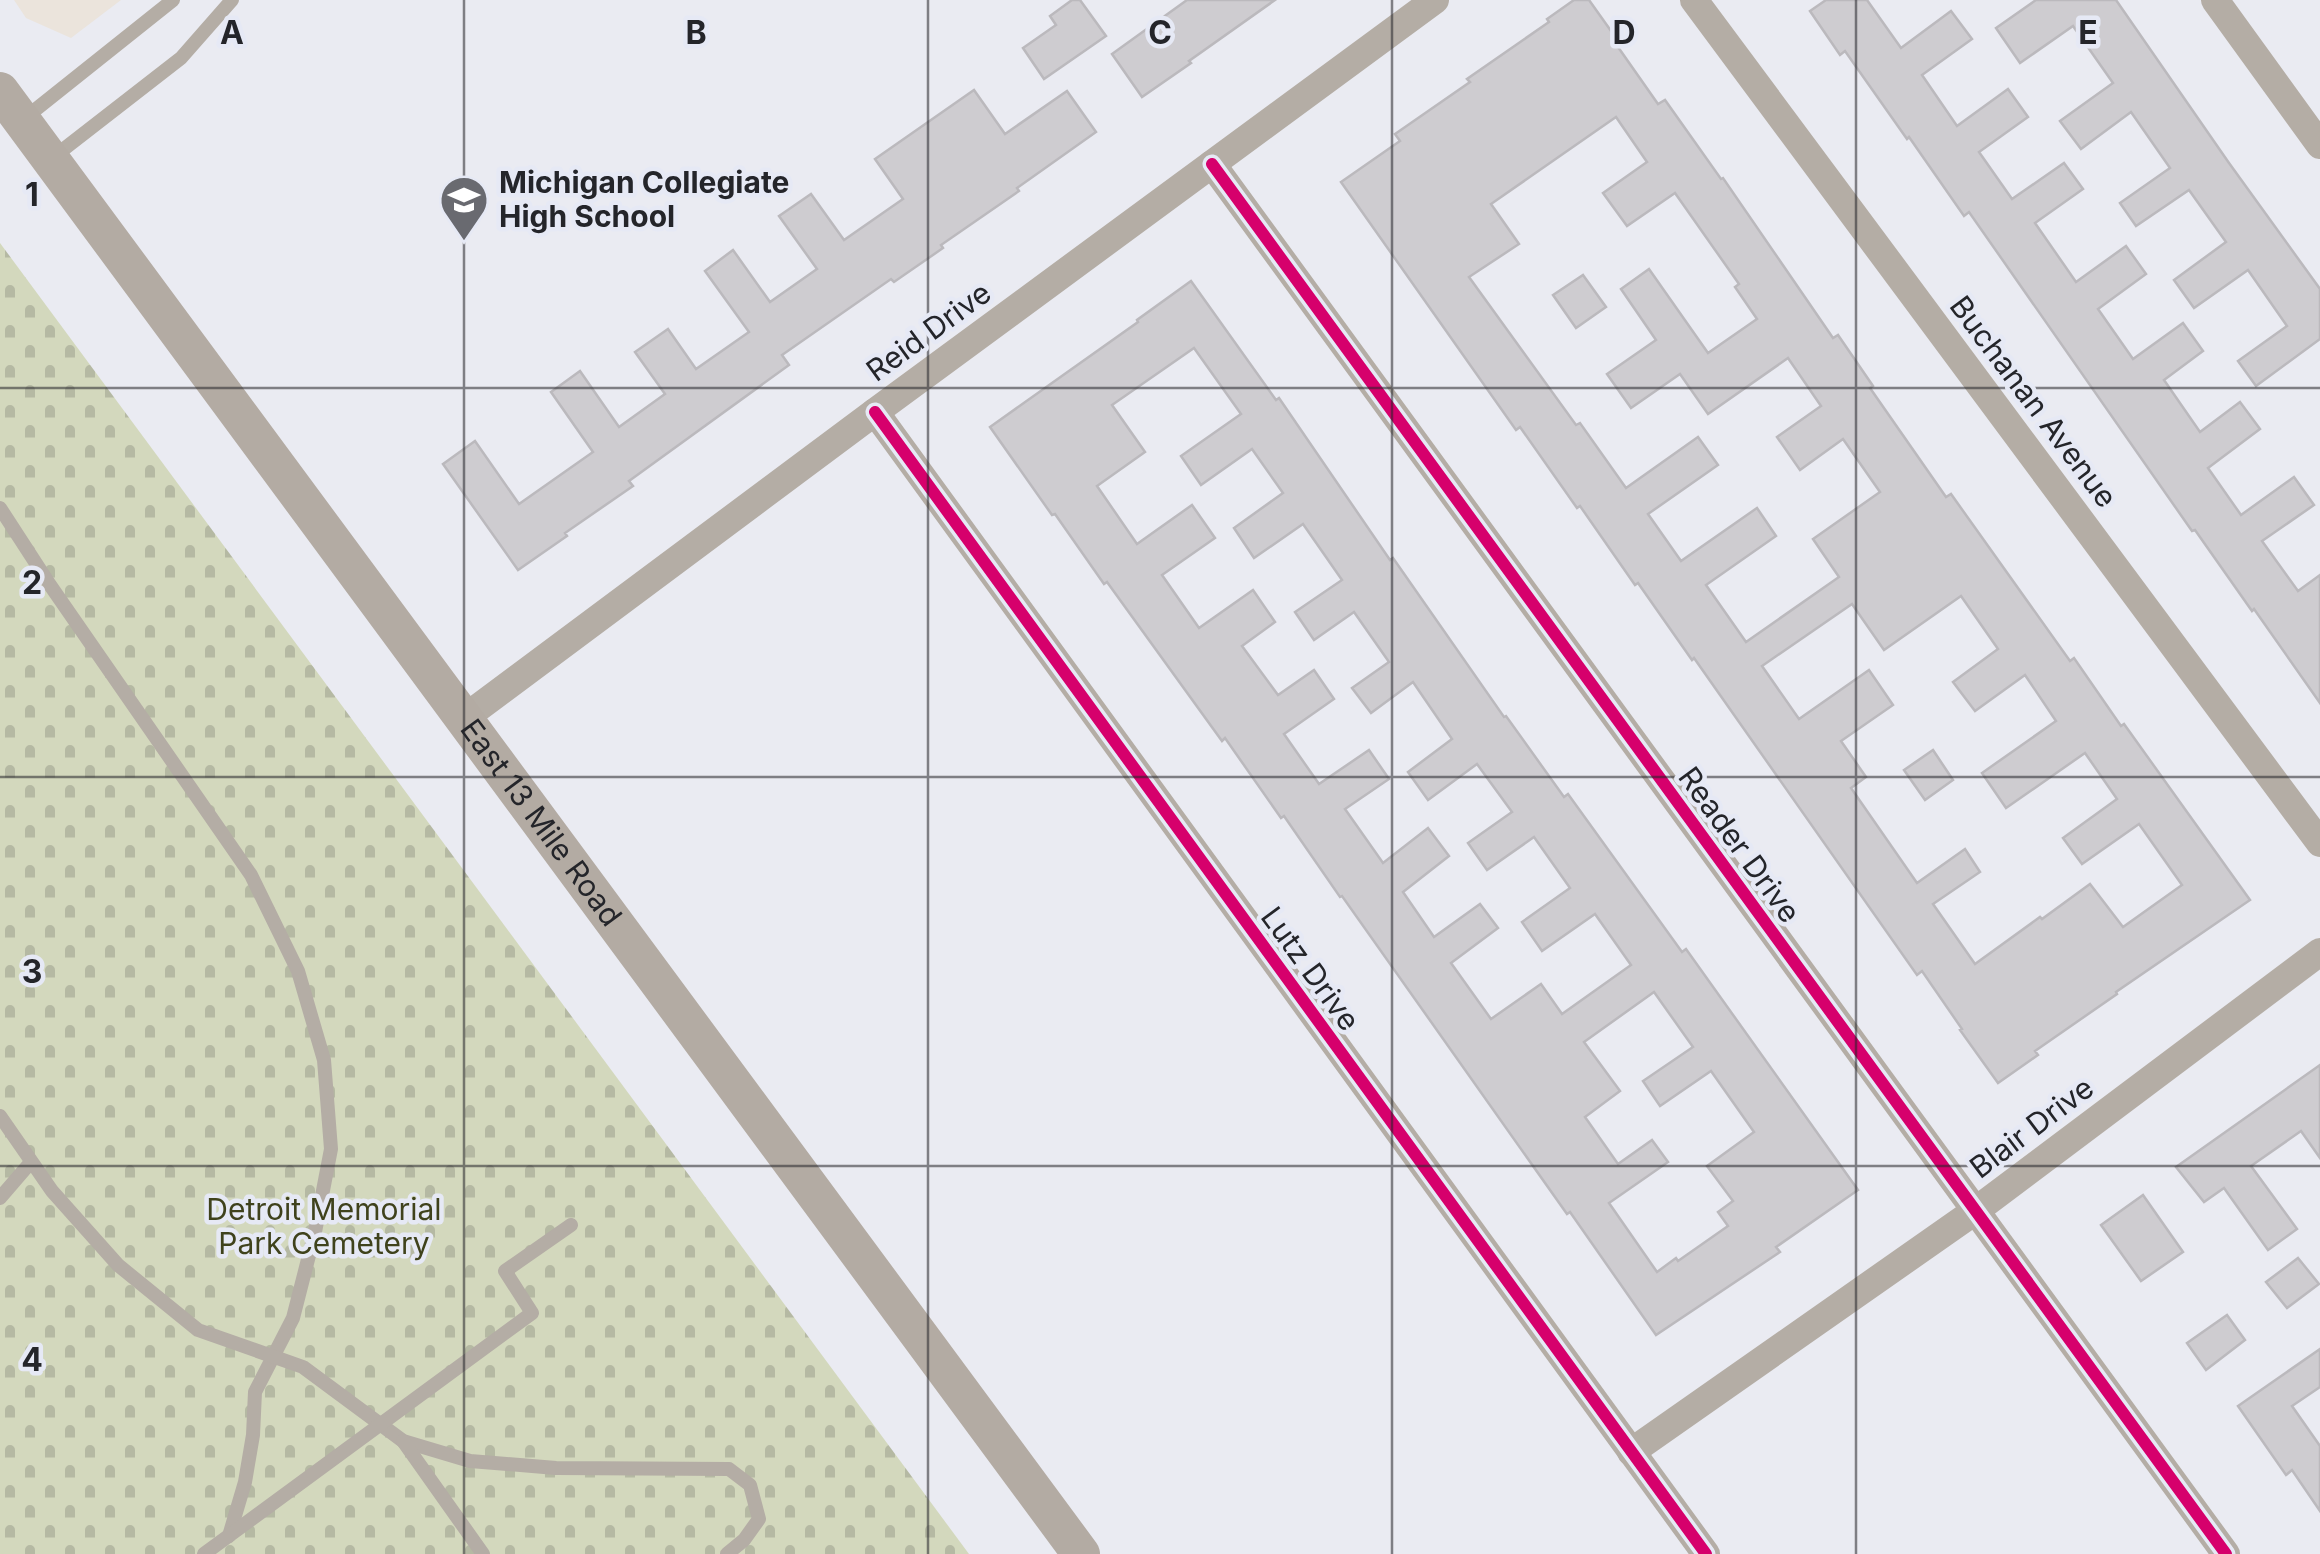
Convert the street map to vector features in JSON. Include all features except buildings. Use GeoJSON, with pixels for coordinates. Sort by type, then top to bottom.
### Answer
{"type":"FeatureCollection","features":[{"type":"Feature","properties":{"kind":"main road","name":"East 13 Mile Road"},"geometry":{"type":"LineString","coordinates":[[11,106],[1081,1554]]}},
{"type":"Feature","properties":{"kind":"street","name":"Reid Drive"},"geometry":{"type":"LineString","coordinates":[[464,719],[1435,0]]}},
{"type":"Feature","properties":{"kind":"street","name":"Buchanan Avenue"},"geometry":{"type":"LineString","coordinates":[[1694,0],[2320,842]]}},
{"type":"Feature","properties":{"kind":"street"},"geometry":{"type":"LineString","coordinates":[[2215,0],[2320,144]]}},
{"type":"Feature","properties":{"kind":"street","name":"Reader Drive"},"geometry":{"type":"LineString","coordinates":[[1212,164],[2226,1554]]}},
{"type":"Feature","properties":{"kind":"street","name":"Lutz Drive"},"geometry":{"type":"LineString","coordinates":[[874,412],[1706,1554]]}},
{"type":"Feature","properties":{"kind":"street","name":"Blair Drive"},"geometry":{"type":"LineString","coordinates":[[1631,1452],[1975,1211],[2320,952]]}},
{"type":"Feature","properties":{"kind":"lane"},"geometry":{"type":"LineString","coordinates":[[11,106],[173,0]]}},
{"type":"Feature","properties":{"kind":"lane"},"geometry":{"type":"LineString","coordinates":[[51,160],[181,58],[232,0]]}},
{"type":"Feature","properties":{"kind":"lane"},"geometry":{"type":"LineString","coordinates":[[0,508],[251,875],[298,971],[324,1060],[331,1150],[293,1318],[255,1392],[245,1482],[228,1536]]}},
{"type":"Feature","properties":{"kind":"lane"},"geometry":{"type":"LineString","coordinates":[[0,1116],[52,1191],[118,1265],[198,1330],[302,1367],[403,1441],[483,1554]]}},
{"type":"Feature","properties":{"kind":"lane"},"geometry":{"type":"LineString","coordinates":[[0,1198],[32,1162]]}},
{"type":"Feature","properties":{"kind":"lane"},"geometry":{"type":"LineString","coordinates":[[204,1554],[532,1313],[506,1271],[571,1225]]}},
{"type":"Feature","properties":{"kind":"lane"},"geometry":{"type":"LineString","coordinates":[[403,1441],[470,1462],[556,1468],[728,1469],[750,1485],[760,1518],[744,1540],[727,1554]]}},
{"type":"Feature","properties":{"kind":"shaded area"},"geometry":{"type":"Polygon","coordinates":[[[14,0],[121,0],[71,38],[26,18],[14,0]]]}},
{"type":"Feature","properties":{"kind":"green space","name":"Detroit Memorial Park Cemetery"},"geometry":{"type":"Polygon","coordinates":[[[0,243],[969,1554],[0,1554],[0,243]]]}},
{"type":"Feature","properties":{"kind":"cycle path"},"geometry":{"type":"LineString","coordinates":[[1212,164],[2226,1554]]}},
{"type":"Feature","properties":{"kind":"cycle path"},"geometry":{"type":"LineString","coordinates":[[875,412],[1706,1554]]}},
{"type":"Feature","properties":{"kind":"place","name":"Michigan Collegiate High School"},"geometry":{"type":"Point","coordinates":[464,242]}}]}
